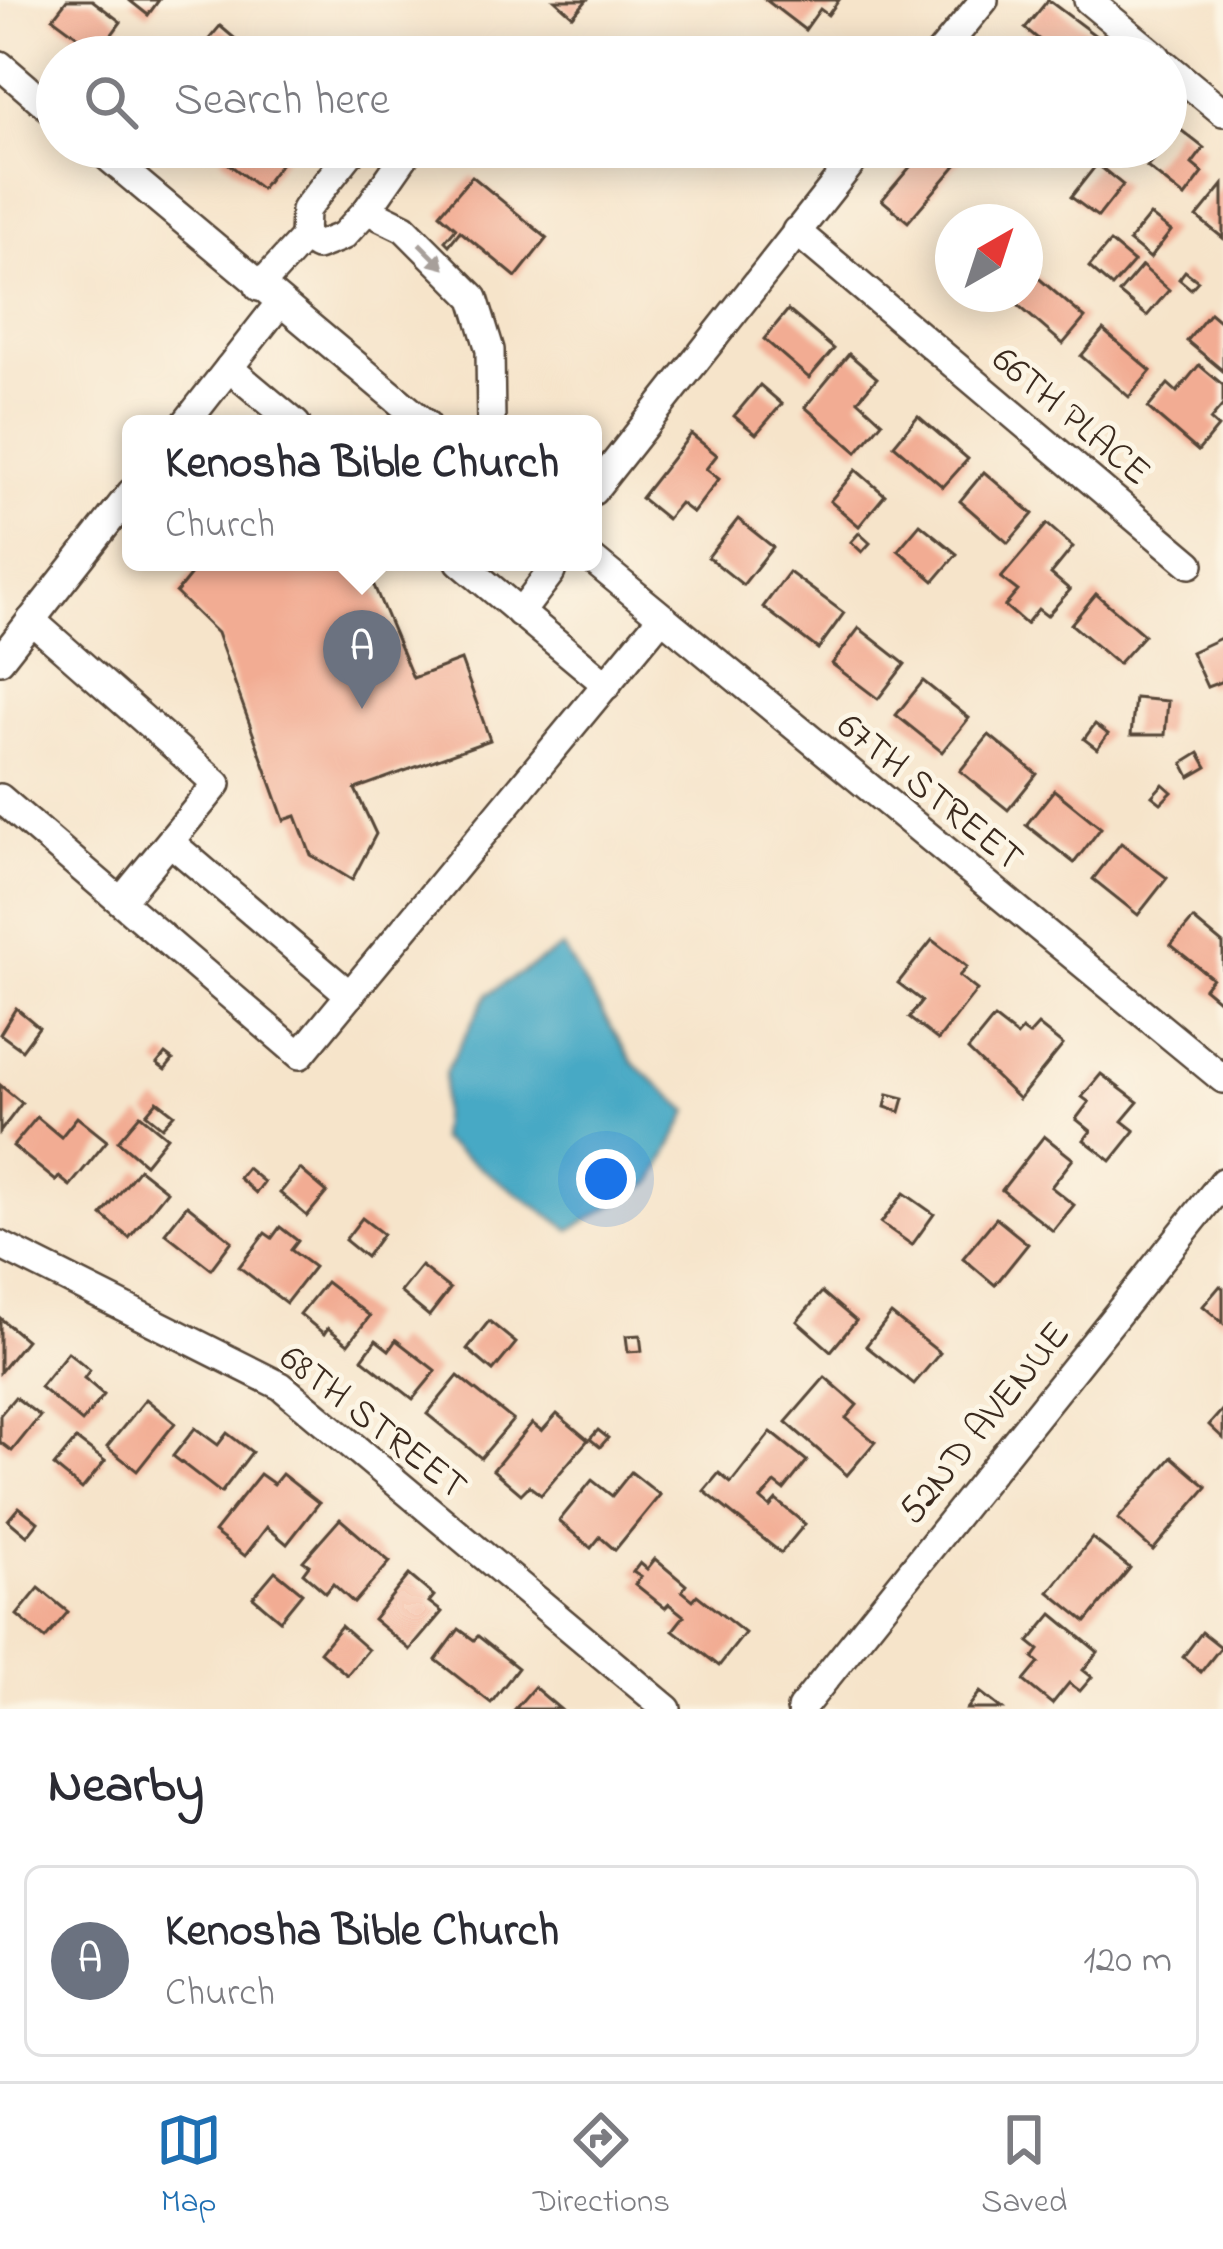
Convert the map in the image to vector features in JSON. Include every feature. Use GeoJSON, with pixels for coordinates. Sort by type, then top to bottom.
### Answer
{"type":"FeatureCollection","features":[{"type":"Feature","properties":{"kind":"street"},"geometry":{"type":"LineString","coordinates":[[954,36],[984,0]]}},
{"type":"Feature","properties":{"kind":"street"},"geometry":{"type":"LineString","coordinates":[[1088,0],[1132,36]]}},
{"type":"Feature","properties":{"kind":"street"},"geometry":{"type":"LineString","coordinates":[[0,65],[36,96]]}},
{"type":"Feature","properties":{"kind":"street"},"geometry":{"type":"LineString","coordinates":[[1187,82],[1223,112]]}},
{"type":"Feature","properties":{"kind":"street"},"geometry":{"type":"LineString","coordinates":[[121,168],[416,415]]}},
{"type":"Feature","properties":{"kind":"street"},"geometry":{"type":"LineString","coordinates":[[192,415],[229,368],[304,238],[305,210],[338,168]]}},
{"type":"Feature","properties":{"kind":"street"},"geometry":{"type":"LineString","coordinates":[[304,238],[317,246],[343,236],[396,168]]}},
{"type":"Feature","properties":{"kind":"street"},"geometry":{"type":"LineString","coordinates":[[602,479],[847,168]]}},
{"type":"Feature","properties":{"kind":"street"},"geometry":{"type":"LineString","coordinates":[[367,210],[404,228],[474,298],[490,350],[491,415]]}},
{"type":"Feature","properties":{"kind":"street","name":"66TH PLACE"},"geometry":{"type":"LineString","coordinates":[[796,231],[1190,564]]}},
{"type":"Feature","properties":{"kind":"street"},"geometry":{"type":"LineString","coordinates":[[229,368],[285,415]]}},
{"type":"Feature","properties":{"kind":"street"},"geometry":{"type":"LineString","coordinates":[[0,660],[122,504]]}},
{"type":"Feature","properties":{"kind":"street","name":"67TH STREET"},"geometry":{"type":"LineString","coordinates":[[602,568],[1223,1079]]}},
{"type":"Feature","properties":{"kind":"street"},"geometry":{"type":"LineString","coordinates":[[471,571],[607,685]]}},
{"type":"Feature","properties":{"kind":"street"},"geometry":{"type":"LineString","coordinates":[[520,613],[551,571]]}},
{"type":"Feature","properties":{"kind":"street"},"geometry":{"type":"LineString","coordinates":[[0,798],[300,1055],[661,618]]}},
{"type":"Feature","properties":{"kind":"street"},"geometry":{"type":"LineString","coordinates":[[31,620],[217,784],[121,902]]}},
{"type":"Feature","properties":{"kind":"street"},"geometry":{"type":"LineString","coordinates":[[170,842],[350,994]]}},
{"type":"Feature","properties":{"kind":"street","name":"52ND AVENUE"},"geometry":{"type":"LineString","coordinates":[[801,1709],[1223,1182]]}},
{"type":"Feature","properties":{"kind":"street","name":"68TH STREET"},"geometry":{"type":"LineString","coordinates":[[0,1247],[281,1386],[668,1709]]}},
{"type":"Feature","properties":{"kind":"water"},"geometry":{"type":"Polygon","coordinates":[[[562,947],[633,1063],[689,1111],[653,1182],[570,1230],[439,1139],[446,1071],[488,994],[562,947]]]}},
{"type":"Feature","properties":{"kind":"building"},"geometry":{"type":"Polygon","coordinates":[[[67,0],[92,0],[121,22],[111,36],[77,36],[53,18],[67,0]]]}},
{"type":"Feature","properties":{"kind":"building"},"geometry":{"type":"Polygon","coordinates":[[[129,0],[159,0],[148,15],[129,0]]]}},
{"type":"Feature","properties":{"kind":"building"},"geometry":{"type":"Polygon","coordinates":[[[555,0],[587,0],[573,16],[555,0]]]}},
{"type":"Feature","properties":{"kind":"building"},"geometry":{"type":"Polygon","coordinates":[[[766,0],[839,0],[828,15],[820,9],[805,30],[766,0]]]}},
{"type":"Feature","properties":{"kind":"building"},"geometry":{"type":"Polygon","coordinates":[[[1048,0],[1096,36],[1035,36],[1025,28],[1048,0]]]}},
{"type":"Feature","properties":{"kind":"building"},"geometry":{"type":"Polygon","coordinates":[[[220,26],[232,36],[212,36],[220,26]]]}},
{"type":"Feature","properties":{"kind":"building"},"geometry":{"type":"Polygon","coordinates":[[[1187,135],[1204,148],[1192,164],[1203,173],[1185,197],[1148,168],[1187,168],[1187,135]]]}},
{"type":"Feature","properties":{"kind":"building"},"geometry":{"type":"Polygon","coordinates":[[[234,168],[277,168],[261,189],[234,168]]]}},
{"type":"Feature","properties":{"kind":"building"},"geometry":{"type":"Polygon","coordinates":[[[909,168],[954,168],[908,222],[882,200],[909,168]]]}},
{"type":"Feature","properties":{"kind":"building"},"geometry":{"type":"Polygon","coordinates":[[[1094,168],[1102,168],[1123,185],[1098,217],[1071,197],[1094,168]]]}},
{"type":"Feature","properties":{"kind":"building"},"geometry":{"type":"Polygon","coordinates":[[[472,176],[547,238],[516,277],[460,231],[449,245],[445,241],[456,228],[440,214],[472,176]]]}},
{"type":"Feature","properties":{"kind":"building"},"geometry":{"type":"Polygon","coordinates":[[[1223,185],[1223,238],[1197,217],[1223,185]]]}},
{"type":"Feature","properties":{"kind":"building"},"geometry":{"type":"Polygon","coordinates":[[[1150,215],[1171,231],[1150,258],[1129,241],[1150,215]]]}},
{"type":"Feature","properties":{"kind":"building"},"geometry":{"type":"Polygon","coordinates":[[[1110,242],[1134,262],[1112,287],[1089,267],[1110,242]]]}},
{"type":"Feature","properties":{"kind":"building"},"geometry":{"type":"Polygon","coordinates":[[[1142,266],[1169,290],[1147,316],[1119,293],[1142,266]]]}},
{"type":"Feature","properties":{"kind":"building"},"geometry":{"type":"Polygon","coordinates":[[[1185,271],[1198,281],[1191,289],[1179,279],[1185,271]]]}},
{"type":"Feature","properties":{"kind":"building"},"geometry":{"type":"Polygon","coordinates":[[[1043,282],[1085,318],[1063,344],[1026,312],[1043,312],[1043,282]]]}},
{"type":"Feature","properties":{"kind":"building"},"geometry":{"type":"Polygon","coordinates":[[[788,310],[834,349],[809,378],[764,339],[788,310]]]}},
{"type":"Feature","properties":{"kind":"building"},"geometry":{"type":"Polygon","coordinates":[[[1210,313],[1223,324],[1223,371],[1187,341],[1210,313]]]}},
{"type":"Feature","properties":{"kind":"building"},"geometry":{"type":"Polygon","coordinates":[[[1103,330],[1151,371],[1129,397],[1081,356],[1103,330]]]}},
{"type":"Feature","properties":{"kind":"building"},"geometry":{"type":"Polygon","coordinates":[[[849,354],[877,378],[858,400],[882,422],[857,452],[805,407],[849,354]]]}},
{"type":"Feature","properties":{"kind":"building"},"geometry":{"type":"Polygon","coordinates":[[[1199,365],[1223,385],[1223,405],[1210,420],[1218,427],[1198,451],[1148,408],[1168,384],[1177,392],[1199,365]]]}},
{"type":"Feature","properties":{"kind":"building"},"geometry":{"type":"Polygon","coordinates":[[[760,385],[782,404],[756,434],[734,416],[760,385]]]}},
{"type":"Feature","properties":{"kind":"building"},"geometry":{"type":"Polygon","coordinates":[[[918,416],[968,459],[943,487],[894,445],[918,416]]]}},
{"type":"Feature","properties":{"kind":"building"},"geometry":{"type":"Polygon","coordinates":[[[691,434],[717,455],[706,469],[719,479],[693,513],[680,503],[667,519],[641,498],[691,434]]]}},
{"type":"Feature","properties":{"kind":"building"},"geometry":{"type":"Polygon","coordinates":[[[856,470],[885,495],[859,526],[830,501],[856,470]]]}},
{"type":"Feature","properties":{"kind":"building"},"geometry":{"type":"Polygon","coordinates":[[[984,472],[1033,514],[1008,543],[960,501],[984,472]]]}},
{"type":"Feature","properties":{"kind":"building"},"geometry":{"type":"Polygon","coordinates":[[[738,519],[773,547],[743,585],[708,557],[738,519]]]}},
{"type":"Feature","properties":{"kind":"building"},"geometry":{"type":"Polygon","coordinates":[[[920,524],[957,554],[934,581],[898,550],[920,524]]]}},
{"type":"Feature","properties":{"kind":"building"},"geometry":{"type":"Polygon","coordinates":[[[1047,524],[1073,547],[1051,574],[1070,590],[1047,616],[1038,609],[1026,624],[1005,606],[1018,591],[1001,578],[1047,524]]]}},
{"type":"Feature","properties":{"kind":"building"},"geometry":{"type":"Polygon","coordinates":[[[859,533],[870,543],[862,552],[851,542],[859,533]]]}},
{"type":"Feature","properties":{"kind":"building"},"geometry":{"type":"Polygon","coordinates":[[[194,571],[368,571],[413,678],[461,660],[490,740],[355,789],[376,834],[352,880],[311,855],[296,816],[284,820],[217,633],[176,593],[194,571]]]}},
{"type":"Feature","properties":{"kind":"building"},"geometry":{"type":"Polygon","coordinates":[[[789,572],[844,613],[818,649],[763,607],[789,572]]]}},
{"type":"Feature","properties":{"kind":"building"},"geometry":{"type":"Polygon","coordinates":[[[1096,594],[1144,635],[1118,664],[1071,624],[1096,594]]]}},
{"type":"Feature","properties":{"kind":"building"},"geometry":{"type":"Polygon","coordinates":[[[859,628],[905,664],[878,699],[832,664],[859,628]]]}},
{"type":"Feature","properties":{"kind":"building"},"geometry":{"type":"Polygon","coordinates":[[[1223,637],[1223,681],[1207,687],[1191,652],[1223,637]]]}},
{"type":"Feature","properties":{"kind":"building"},"geometry":{"type":"Polygon","coordinates":[[[923,681],[969,718],[942,752],[896,715],[923,681]]]}},
{"type":"Feature","properties":{"kind":"building"},"geometry":{"type":"Polygon","coordinates":[[[1135,698],[1168,701],[1165,735],[1131,735],[1135,698]]]}},
{"type":"Feature","properties":{"kind":"building"},"geometry":{"type":"Polygon","coordinates":[[[1095,724],[1108,734],[1097,749],[1084,739],[1095,724]]]}},
{"type":"Feature","properties":{"kind":"building"},"geometry":{"type":"Polygon","coordinates":[[[989,735],[1037,774],[1008,810],[960,771],[989,735]]]}},
{"type":"Feature","properties":{"kind":"building"},"geometry":{"type":"Polygon","coordinates":[[[1199,753],[1207,767],[1190,777],[1183,763],[1199,753]]]}},
{"type":"Feature","properties":{"kind":"building"},"geometry":{"type":"Polygon","coordinates":[[[1163,784],[1172,792],[1161,803],[1152,796],[1163,784]]]}},
{"type":"Feature","properties":{"kind":"building"},"geometry":{"type":"Polygon","coordinates":[[[1054,790],[1101,828],[1074,863],[1026,825],[1054,790]]]}},
{"type":"Feature","properties":{"kind":"building"},"geometry":{"type":"Polygon","coordinates":[[[1121,843],[1167,878],[1138,915],[1093,879],[1121,843]]]}},
{"type":"Feature","properties":{"kind":"building"},"geometry":{"type":"Polygon","coordinates":[[[1193,919],[1223,944],[1223,1004],[1204,988],[1212,978],[1171,945],[1193,919]]]}},
{"type":"Feature","properties":{"kind":"building"},"geometry":{"type":"Polygon","coordinates":[[[932,940],[967,967],[959,976],[977,990],[938,1040],[909,1018],[922,1001],[898,983],[932,940]]]}},
{"type":"Feature","properties":{"kind":"building"},"geometry":{"type":"Polygon","coordinates":[[[16,1008],[39,1027],[22,1050],[0,1034],[16,1008]]]}},
{"type":"Feature","properties":{"kind":"building"},"geometry":{"type":"Polygon","coordinates":[[[994,1018],[1017,1036],[1022,1030],[1029,1035],[1038,1025],[1063,1045],[1019,1099],[968,1050],[994,1018]]]}},
{"type":"Feature","properties":{"kind":"building"},"geometry":{"type":"Polygon","coordinates":[[[165,1054],[173,1060],[165,1070],[157,1064],[165,1054]]]}},
{"type":"Feature","properties":{"kind":"building"},"geometry":{"type":"Polygon","coordinates":[[[1101,1074],[1138,1102],[1122,1121],[1135,1131],[1111,1161],[1084,1140],[1091,1131],[1076,1119],[1089,1102],[1082,1097],[1101,1074]]]}},
{"type":"Feature","properties":{"kind":"building"},"geometry":{"type":"Polygon","coordinates":[[[0,1085],[22,1103],[0,1132],[0,1085]]]}},
{"type":"Feature","properties":{"kind":"building"},"geometry":{"type":"Polygon","coordinates":[[[888,1094],[904,1098],[900,1112],[885,1107],[888,1094]]]}},
{"type":"Feature","properties":{"kind":"building"},"geometry":{"type":"Polygon","coordinates":[[[157,1101],[174,1114],[162,1127],[146,1114],[157,1101]]]}},
{"type":"Feature","properties":{"kind":"building"},"geometry":{"type":"Polygon","coordinates":[[[140,1115],[167,1137],[145,1164],[118,1141],[140,1115]]]}},
{"type":"Feature","properties":{"kind":"building"},"geometry":{"type":"Polygon","coordinates":[[[37,1117],[61,1137],[77,1117],[107,1141],[70,1186],[59,1177],[56,1181],[13,1146],[37,1117]]]}},
{"type":"Feature","properties":{"kind":"building"},"geometry":{"type":"Polygon","coordinates":[[[1044,1136],[1073,1159],[1051,1187],[1074,1205],[1053,1231],[1002,1190],[1044,1136]]]}},
{"type":"Feature","properties":{"kind":"building"},"geometry":{"type":"Polygon","coordinates":[[[247,1168],[264,1182],[256,1193],[239,1178],[247,1168]]]}},
{"type":"Feature","properties":{"kind":"building"},"geometry":{"type":"Polygon","coordinates":[[[139,1169],[167,1191],[129,1238],[102,1215],[139,1169]]]}},
{"type":"Feature","properties":{"kind":"building"},"geometry":{"type":"Polygon","coordinates":[[[300,1169],[327,1192],[307,1216],[280,1193],[300,1169]]]}},
{"type":"Feature","properties":{"kind":"building"},"geometry":{"type":"Polygon","coordinates":[[[904,1193],[934,1214],[912,1245],[881,1223],[904,1193]]]}},
{"type":"Feature","properties":{"kind":"building"},"geometry":{"type":"Polygon","coordinates":[[[187,1205],[232,1241],[211,1269],[165,1233],[187,1205]]]}},
{"type":"Feature","properties":{"kind":"building"},"geometry":{"type":"Polygon","coordinates":[[[362,1218],[383,1234],[366,1257],[345,1240],[362,1218]]]}},
{"type":"Feature","properties":{"kind":"building"},"geometry":{"type":"Polygon","coordinates":[[[996,1218],[1028,1244],[995,1285],[963,1258],[996,1218]]]}},
{"type":"Feature","properties":{"kind":"building"},"geometry":{"type":"Polygon","coordinates":[[[280,1227],[298,1241],[291,1250],[314,1267],[286,1303],[239,1267],[265,1233],[272,1238],[280,1227]]]}},
{"type":"Feature","properties":{"kind":"building"},"geometry":{"type":"Polygon","coordinates":[[[421,1266],[450,1289],[429,1316],[400,1292],[421,1266]]]}},
{"type":"Feature","properties":{"kind":"building"},"geometry":{"type":"Polygon","coordinates":[[[326,1282],[370,1316],[348,1344],[328,1328],[324,1334],[300,1314],[326,1282]]]}},
{"type":"Feature","properties":{"kind":"building"},"geometry":{"type":"Polygon","coordinates":[[[1223,1288],[1223,1323],[1203,1306],[1223,1288]]]}},
{"type":"Feature","properties":{"kind":"building"},"geometry":{"type":"Polygon","coordinates":[[[822,1292],[856,1321],[831,1351],[797,1321],[822,1292]]]}},
{"type":"Feature","properties":{"kind":"building"},"geometry":{"type":"Polygon","coordinates":[[[891,1314],[940,1353],[914,1384],[866,1346],[891,1314]]]}},
{"type":"Feature","properties":{"kind":"building"},"geometry":{"type":"Polygon","coordinates":[[[0,1318],[26,1340],[0,1372],[0,1318]]]}},
{"type":"Feature","properties":{"kind":"building"},"geometry":{"type":"Polygon","coordinates":[[[489,1321],[516,1343],[493,1371],[467,1349],[489,1321]]]}},
{"type":"Feature","properties":{"kind":"building"},"geometry":{"type":"Polygon","coordinates":[[[640,1335],[642,1351],[628,1352],[626,1336],[640,1335]]]}},
{"type":"Feature","properties":{"kind":"building"},"geometry":{"type":"Polygon","coordinates":[[[376,1340],[389,1350],[396,1340],[436,1371],[413,1399],[362,1359],[376,1340]]]}},
{"type":"Feature","properties":{"kind":"building"},"geometry":{"type":"Polygon","coordinates":[[[68,1352],[90,1370],[84,1378],[104,1395],[82,1422],[40,1387],[68,1352]]]}},
{"type":"Feature","properties":{"kind":"building"},"geometry":{"type":"Polygon","coordinates":[[[458,1376],[513,1420],[481,1458],[427,1414],[458,1376]]]}},
{"type":"Feature","properties":{"kind":"building"},"geometry":{"type":"Polygon","coordinates":[[[825,1377],[857,1405],[846,1418],[875,1442],[847,1475],[786,1422],[825,1377]]]}},
{"type":"Feature","properties":{"kind":"building"},"geometry":{"type":"Polygon","coordinates":[[[15,1397],[40,1416],[12,1451],[0,1442],[0,1415],[15,1397]]]}},
{"type":"Feature","properties":{"kind":"building"},"geometry":{"type":"Polygon","coordinates":[[[146,1399],[175,1423],[137,1471],[107,1447],[146,1399]]]}},
{"type":"Feature","properties":{"kind":"building"},"geometry":{"type":"Polygon","coordinates":[[[1223,1409],[1223,1438],[1209,1425],[1223,1409]]]}},
{"type":"Feature","properties":{"kind":"building"},"geometry":{"type":"Polygon","coordinates":[[[557,1414],[588,1440],[541,1495],[529,1486],[521,1494],[493,1470],[532,1423],[542,1431],[557,1414]]]}},
{"type":"Feature","properties":{"kind":"building"},"geometry":{"type":"Polygon","coordinates":[[[195,1428],[218,1445],[227,1433],[252,1452],[221,1493],[173,1456],[195,1428]]]}},
{"type":"Feature","properties":{"kind":"building"},"geometry":{"type":"Polygon","coordinates":[[[598,1430],[608,1438],[600,1447],[590,1439],[598,1430]]]}},
{"type":"Feature","properties":{"kind":"building"},"geometry":{"type":"Polygon","coordinates":[[[771,1432],[807,1461],[784,1490],[775,1483],[761,1499],[770,1507],[776,1500],[805,1524],[781,1553],[704,1491],[719,1473],[731,1483],[771,1432]]]}},
{"type":"Feature","properties":{"kind":"building"},"geometry":{"type":"Polygon","coordinates":[[[76,1439],[105,1461],[82,1489],[54,1466],[76,1439]]]}},
{"type":"Feature","properties":{"kind":"building"},"geometry":{"type":"Polygon","coordinates":[[[1172,1457],[1207,1487],[1153,1550],[1118,1519],[1172,1457]]]}},
{"type":"Feature","properties":{"kind":"building"},"geometry":{"type":"Polygon","coordinates":[[[631,1472],[660,1495],[615,1550],[600,1537],[591,1548],[559,1521],[592,1480],[612,1496],[631,1472]]]}},
{"type":"Feature","properties":{"kind":"building"},"geometry":{"type":"Polygon","coordinates":[[[260,1474],[274,1484],[282,1474],[319,1503],[287,1544],[267,1527],[245,1556],[214,1532],[260,1474]]]}},
{"type":"Feature","properties":{"kind":"building"},"geometry":{"type":"Polygon","coordinates":[[[19,1507],[38,1522],[27,1536],[8,1520],[19,1507]]]}},
{"type":"Feature","properties":{"kind":"building"},"geometry":{"type":"Polygon","coordinates":[[[340,1519],[390,1562],[354,1603],[333,1584],[326,1593],[303,1573],[309,1565],[303,1561],[340,1519]]]}},
{"type":"Feature","properties":{"kind":"building"},"geometry":{"type":"Polygon","coordinates":[[[1092,1538],[1130,1568],[1086,1622],[1049,1592],[1092,1538]]]}},
{"type":"Feature","properties":{"kind":"building"},"geometry":{"type":"Polygon","coordinates":[[[655,1559],[686,1585],[682,1591],[693,1600],[697,1595],[745,1633],[719,1666],[673,1630],[684,1616],[669,1604],[665,1608],[635,1584],[641,1577],[633,1572],[640,1563],[647,1569],[655,1559]]]}},
{"type":"Feature","properties":{"kind":"building"},"geometry":{"type":"Polygon","coordinates":[[[275,1571],[302,1593],[280,1620],[253,1597],[275,1571]]]}},
{"type":"Feature","properties":{"kind":"building"},"geometry":{"type":"Polygon","coordinates":[[[409,1575],[434,1596],[429,1602],[442,1612],[410,1650],[373,1619],[409,1575]]]}},
{"type":"Feature","properties":{"kind":"building"},"geometry":{"type":"Polygon","coordinates":[[[39,1588],[68,1612],[45,1639],[17,1615],[39,1588]]]}},
{"type":"Feature","properties":{"kind":"building"},"geometry":{"type":"Polygon","coordinates":[[[1052,1614],[1098,1652],[1083,1670],[1092,1677],[1080,1691],[1069,1683],[1052,1704],[1024,1681],[1039,1663],[1033,1658],[1039,1650],[1029,1642],[1052,1614]]]}},
{"type":"Feature","properties":{"kind":"building"},"geometry":{"type":"Polygon","coordinates":[[[341,1626],[368,1650],[347,1675],[320,1652],[341,1626]]]}},
{"type":"Feature","properties":{"kind":"building"},"geometry":{"type":"Polygon","coordinates":[[[459,1629],[474,1640],[478,1636],[518,1668],[491,1703],[436,1660],[459,1629]]]}},
{"type":"Feature","properties":{"kind":"building"},"geometry":{"type":"Polygon","coordinates":[[[1202,1632],[1221,1647],[1201,1672],[1183,1657],[1202,1632]]]}},
{"type":"Feature","properties":{"kind":"building"},"geometry":{"type":"Polygon","coordinates":[[[534,1687],[560,1709],[515,1709],[534,1687]]]}},
{"type":"Feature","properties":{"kind":"building"},"geometry":{"type":"Polygon","coordinates":[[[980,1692],[1002,1709],[967,1709],[980,1692]]]}},
{"type":"Feature","properties":{"kind":"place","name":"Kenosha Bible Church"},"geometry":{"type":"Point","coordinates":[362,709]}}]}
